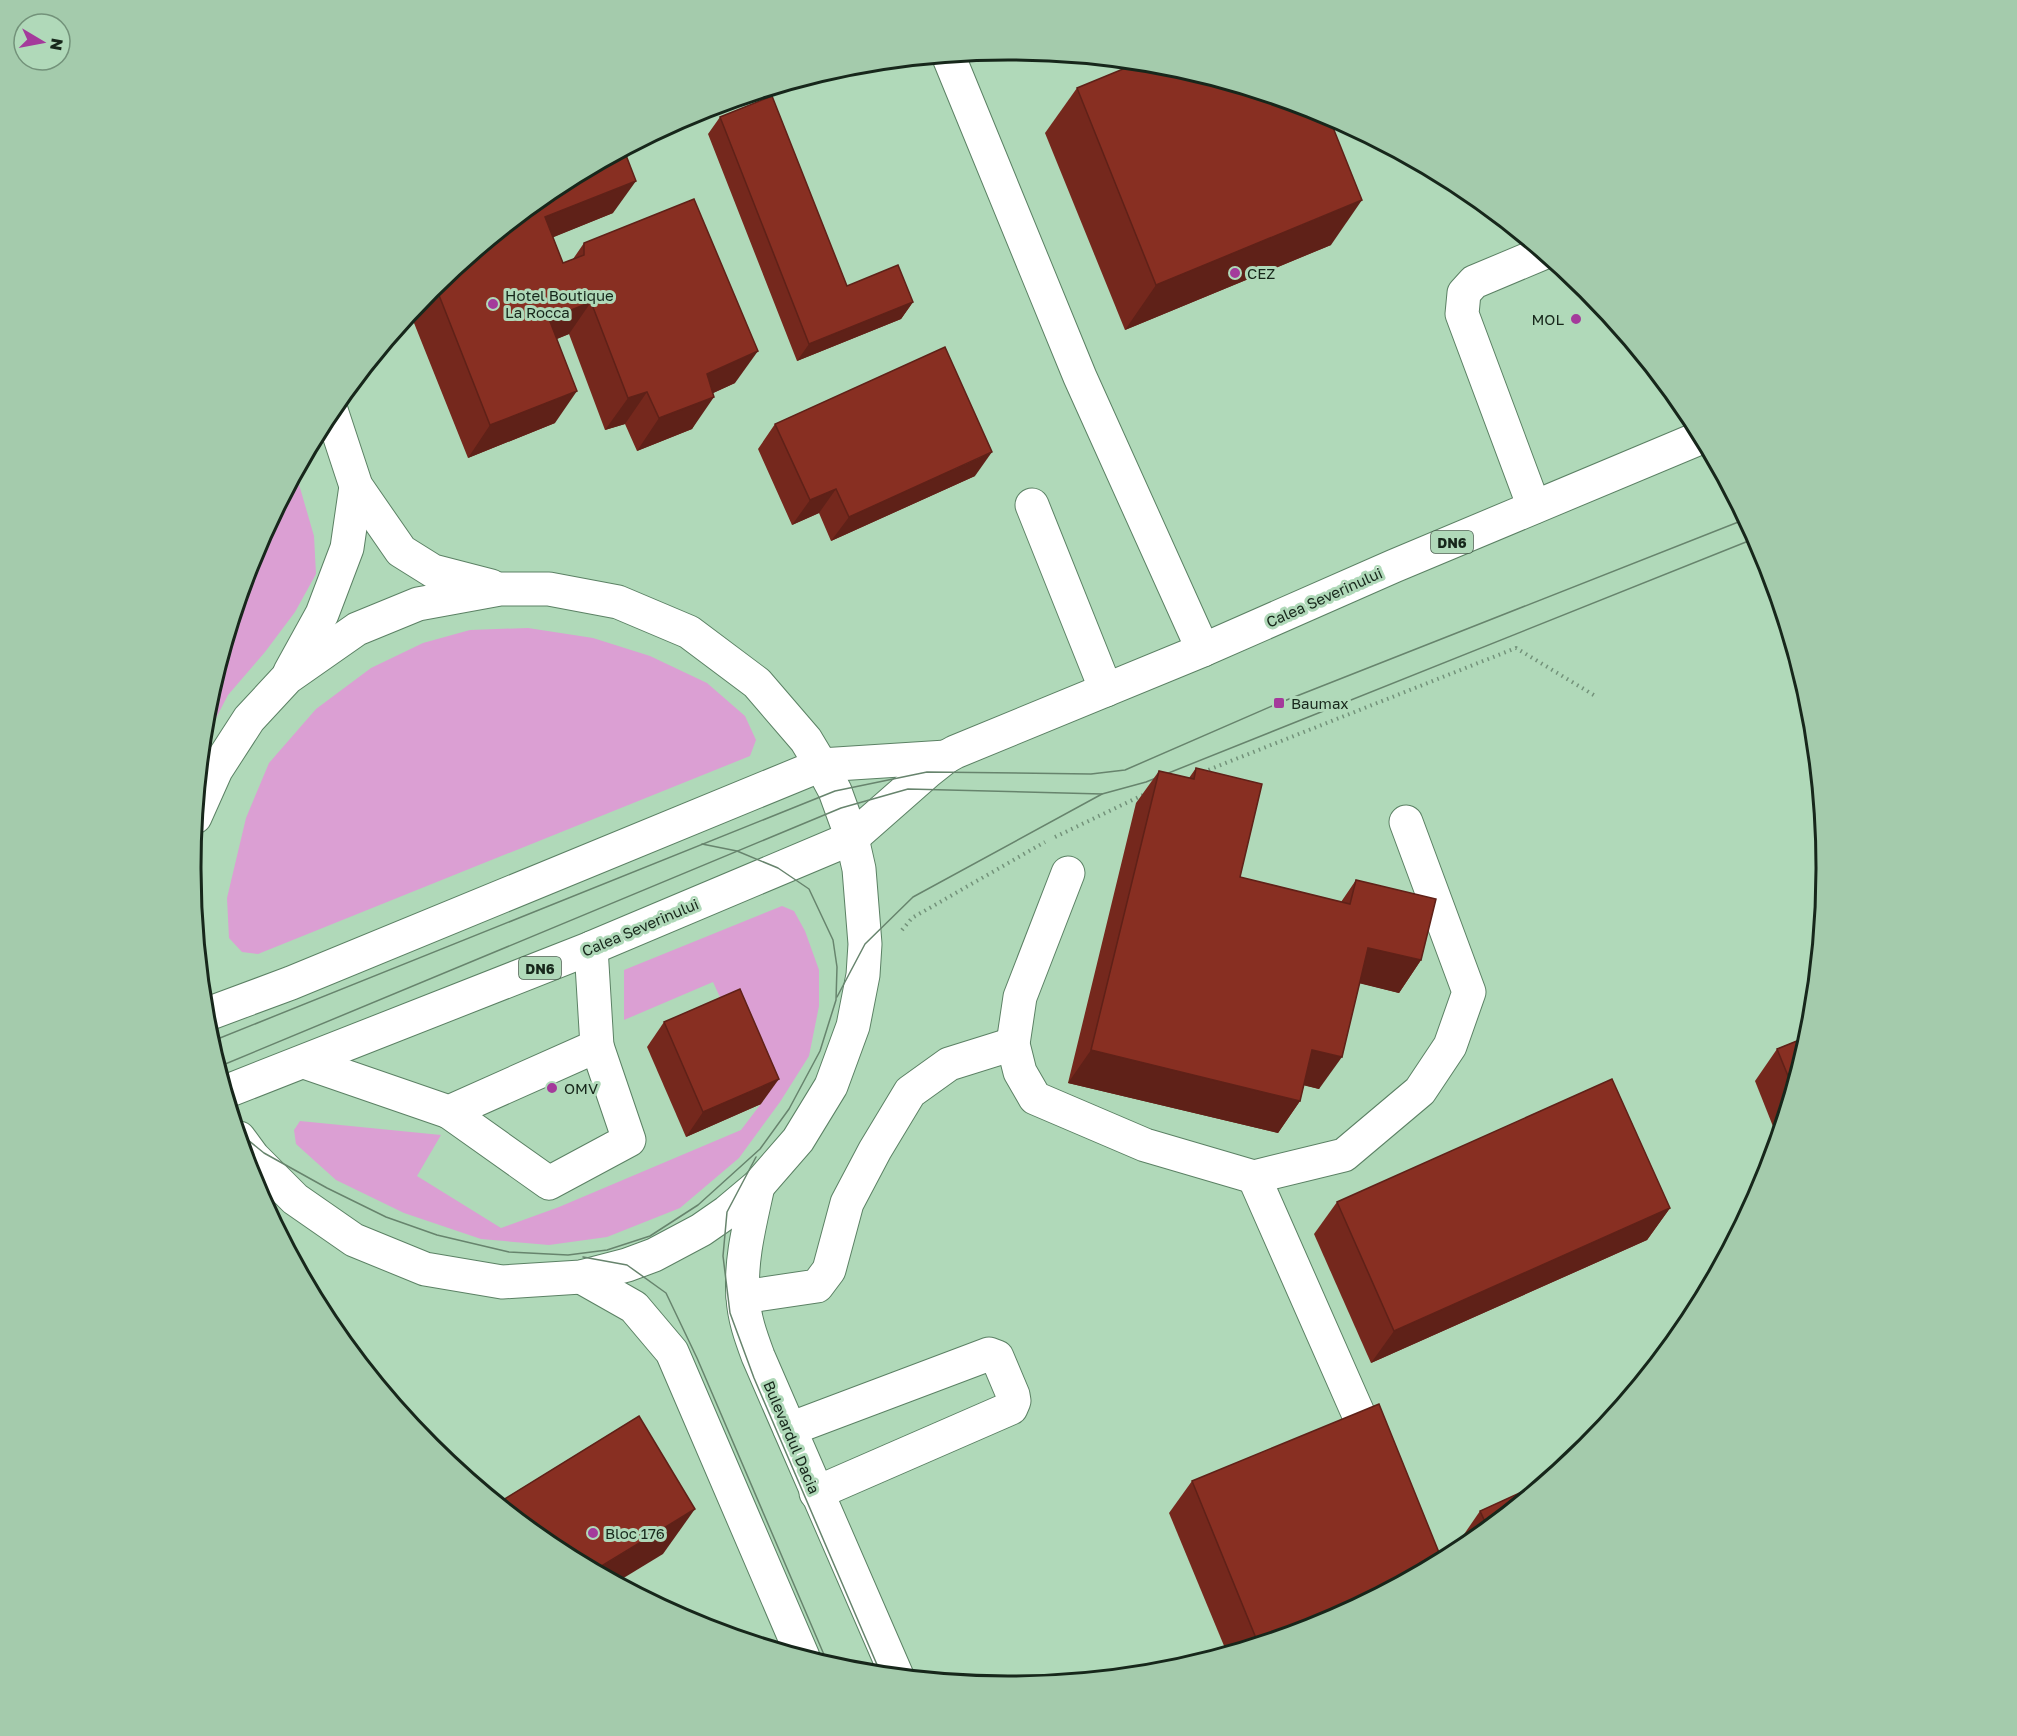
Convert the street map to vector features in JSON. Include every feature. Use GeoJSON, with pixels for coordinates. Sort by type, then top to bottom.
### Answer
{"type":"FeatureCollection","features":[{"type":"Feature","properties":{"kind":"main road"},"geometry":{"type":"LineString","coordinates":[[951,63],[1080,377],[1203,650]]}},
{"type":"Feature","properties":{"kind":"main road"},"geometry":{"type":"LineString","coordinates":[[1534,507],[1462,314],[1464,293],[1474,282],[1535,256]]}},
{"type":"Feature","properties":{"kind":"main road"},"geometry":{"type":"LineString","coordinates":[[335,422],[356,486],[401,551],[434,571],[500,589]]}},
{"type":"Feature","properties":{"kind":"main road","name":"Calea Severinului"},"geometry":{"type":"LineString","coordinates":[[232,1089],[591,948],[852,838],[946,757],[1693,441]]}},
{"type":"Feature","properties":{"kind":"main road"},"geometry":{"type":"LineString","coordinates":[[287,678],[322,614],[347,548],[356,486]]}},
{"type":"Feature","properties":{"kind":"main road"},"geometry":{"type":"LineString","coordinates":[[1032,505],[1106,690]]}},
{"type":"Feature","properties":{"kind":"main road"},"geometry":{"type":"LineString","coordinates":[[204,798],[216,770],[249,719],[287,678],[357,629],[418,604],[500,589],[549,589],[618,602],[689,632],[757,683],[806,740],[835,791],[852,838]]}},
{"type":"Feature","properties":{"kind":"main road","name":"Calea Severinului"},"geometry":{"type":"LineString","coordinates":[[214,1012],[302,979],[821,765],[946,757]]}},
{"type":"Feature","properties":{"kind":"main road"},"geometry":{"type":"LineString","coordinates":[[1068,873],[1020,998],[1013,1044],[1020,1072],[1035,1098],[1146,1145],[1254,1177],[1344,1155],[1420,1091],[1450,1046],[1469,992],[1406,822]]}},
{"type":"Feature","properties":{"kind":"main road","name":"Bulevardul Dacia"},"geometry":{"type":"LineString","coordinates":[[255,1159],[295,1199],[354,1240],[425,1269],[501,1282],[581,1276],[654,1254],[701,1230],[758,1186],[798,1140],[831,1086],[853,1026],[863,975],[865,944],[860,880],[852,838]]}},
{"type":"Feature","properties":{"kind":"main road"},"geometry":{"type":"LineString","coordinates":[[304,1062],[449,1112],[549,1183],[629,1140],[597,1046],[591,948]]}},
{"type":"Feature","properties":{"kind":"main road"},"geometry":{"type":"LineString","coordinates":[[743,1297],[817,1287],[830,1270],[847,1203],[910,1092],[949,1064],[1013,1044]]}},
{"type":"Feature","properties":{"kind":"main road"},"geometry":{"type":"LineString","coordinates":[[449,1112],[597,1046]]}},
{"type":"Feature","properties":{"kind":"main road"},"geometry":{"type":"LineString","coordinates":[[1254,1177],[1388,1482]]}},
{"type":"Feature","properties":{"kind":"main road","name":"Bulevardul Dacia"},"geometry":{"type":"LineString","coordinates":[[758,1186],[744,1254],[743,1297],[747,1327],[816,1493],[893,1667]]}},
{"type":"Feature","properties":{"kind":"main road"},"geometry":{"type":"LineString","coordinates":[[581,1276],[634,1307],[672,1352],[799,1648]]}},
{"type":"Feature","properties":{"kind":"main road"},"geometry":{"type":"LineString","coordinates":[[790,1429],[989,1354],[997,1357],[1013,1395],[1014,1401],[1011,1408],[816,1493]]}},
{"type":"Feature","properties":{"kind":"path"},"geometry":{"type":"LineString","coordinates":[[1201,773],[1516,648],[1597,697]]}},
{"type":"Feature","properties":{"kind":"path"},"geometry":{"type":"LineString","coordinates":[[863,975],[912,918],[1052,838],[1145,794]]}},
{"type":"Feature","properties":{"kind":"shaded area"},"geometry":{"type":"Polygon","coordinates":[[[299,483],[314,536],[316,574],[295,612],[228,695],[214,722],[228,659],[243,608],[262,559],[299,483]]]}},
{"type":"Feature","properties":{"kind":"shaded area"},"geometry":{"type":"Polygon","coordinates":[[[528,628],[593,638],[650,656],[707,683],[745,716],[756,740],[750,756],[258,954],[242,952],[229,938],[227,898],[246,818],[269,763],[316,709],[371,668],[423,643],[470,630],[528,628]]]}},
{"type":"Feature","properties":{"kind":"shaded area"},"geometry":{"type":"Polygon","coordinates":[[[782,906],[794,911],[805,931],[819,970],[819,1006],[809,1056],[780,1102],[739,1158],[680,1208],[607,1237],[549,1245],[481,1239],[404,1213],[336,1180],[296,1144],[294,1130],[300,1121],[441,1135],[417,1176],[501,1228],[559,1207],[741,1130],[766,1097],[713,982],[624,1020],[624,970],[782,906]]]}},
{"type":"Feature","properties":{"kind":"building"},"geometry":{"type":"Polygon","coordinates":[[[1124,69],[1218,88],[1268,103],[1318,122],[1334,129],[1362,200],[1156,285],[1077,88],[1124,69]]]}},
{"type":"Feature","properties":{"kind":"building"},"geometry":{"type":"Polygon","coordinates":[[[772,96],[847,286],[898,265],[913,302],[809,344],[720,117],[772,96]]]}},
{"type":"Feature","properties":{"kind":"building"},"geometry":{"type":"Polygon","coordinates":[[[626,156],[636,181],[545,217],[563,263],[584,255],[584,243],[694,199],[758,351],[707,374],[714,397],[659,418],[647,392],[628,398],[591,302],[549,319],[577,391],[490,425],[439,295],[517,227],[560,196],[626,156]]]}},
{"type":"Feature","properties":{"kind":"building"},"geometry":{"type":"Polygon","coordinates":[[[945,347],[992,452],[849,517],[836,489],[810,500],[775,424],[945,347]]]}},
{"type":"Feature","properties":{"kind":"building"},"geometry":{"type":"Polygon","coordinates":[[[1196,768],[1262,784],[1240,877],[1350,904],[1356,880],[1436,899],[1421,960],[1368,948],[1342,1057],[1312,1050],[1300,1101],[1091,1050],[1159,771],[1194,779],[1196,768]]]}},
{"type":"Feature","properties":{"kind":"building"},"geometry":{"type":"Polygon","coordinates":[[[740,989],[779,1079],[703,1112],[664,1022],[740,989]]]}},
{"type":"Feature","properties":{"kind":"building"},"geometry":{"type":"Polygon","coordinates":[[[1798,1041],[1789,1078],[1777,1049],[1798,1041]]]}},
{"type":"Feature","properties":{"kind":"building"},"geometry":{"type":"Polygon","coordinates":[[[1612,1079],[1670,1208],[1394,1331],[1337,1202],[1612,1079]]]}},
{"type":"Feature","properties":{"kind":"building"},"geometry":{"type":"Polygon","coordinates":[[[1379,1404],[1439,1551],[1366,1593],[1318,1614],[1255,1637],[1192,1481],[1379,1404]]]}},
{"type":"Feature","properties":{"kind":"building"},"geometry":{"type":"Polygon","coordinates":[[[639,1416],[695,1509],[601,1566],[560,1540],[505,1499],[639,1416]]]}},
{"type":"Feature","properties":{"kind":"building"},"geometry":{"type":"Polygon","coordinates":[[[1519,1493],[1484,1520],[1480,1511],[1519,1493]]]}},
{"type":"Feature","properties":{"kind":"tram line"},"geometry":{"type":"LineString","coordinates":[[219,1038],[835,791],[927,772],[1091,774],[1125,770],[1279,703],[1738,522]]}},
{"type":"Feature","properties":{"kind":"tram line"},"geometry":{"type":"LineString","coordinates":[[225,1064],[841,808],[908,789],[1102,794],[1146,782],[1747,542]]}},
{"type":"Feature","properties":{"kind":"tram line"},"geometry":{"type":"LineString","coordinates":[[837,997],[865,944],[913,897],[1102,794]]}},
{"type":"Feature","properties":{"kind":"tram line"},"geometry":{"type":"LineString","coordinates":[[247,1140],[264,1153],[386,1217],[437,1235],[509,1252],[568,1255],[607,1250],[650,1236],[698,1205],[760,1149],[789,1109],[820,1051],[836,1000],[837,967],[833,940],[809,889],[778,868],[737,851],[702,844]]}},
{"type":"Feature","properties":{"kind":"tram line"},"geometry":{"type":"LineString","coordinates":[[756,1157],[727,1212],[723,1256],[730,1313],[754,1378],[877,1664]]}},
{"type":"Feature","properties":{"kind":"tram line"},"geometry":{"type":"LineString","coordinates":[[583,1257],[627,1265],[666,1293],[697,1358],[824,1654]]}},
{"type":"Feature","properties":{"kind":"place","name":"CEZ"},"geometry":{"type":"Point","coordinates":[1235,273]}},
{"type":"Feature","properties":{"kind":"place","name":"Hotel Boutique La Rocca"},"geometry":{"type":"Point","coordinates":[493,304]}},
{"type":"Feature","properties":{"kind":"place","name":"MOL"},"geometry":{"type":"Point","coordinates":[1576,319]}},
{"type":"Feature","properties":{"kind":"place","name":"Baumax"},"geometry":{"type":"Point","coordinates":[1279,703]}},
{"type":"Feature","properties":{"kind":"place","name":"OMV"},"geometry":{"type":"Point","coordinates":[552,1088]}},
{"type":"Feature","properties":{"kind":"place","name":"Bloc 176"},"geometry":{"type":"Point","coordinates":[593,1533]}}]}
